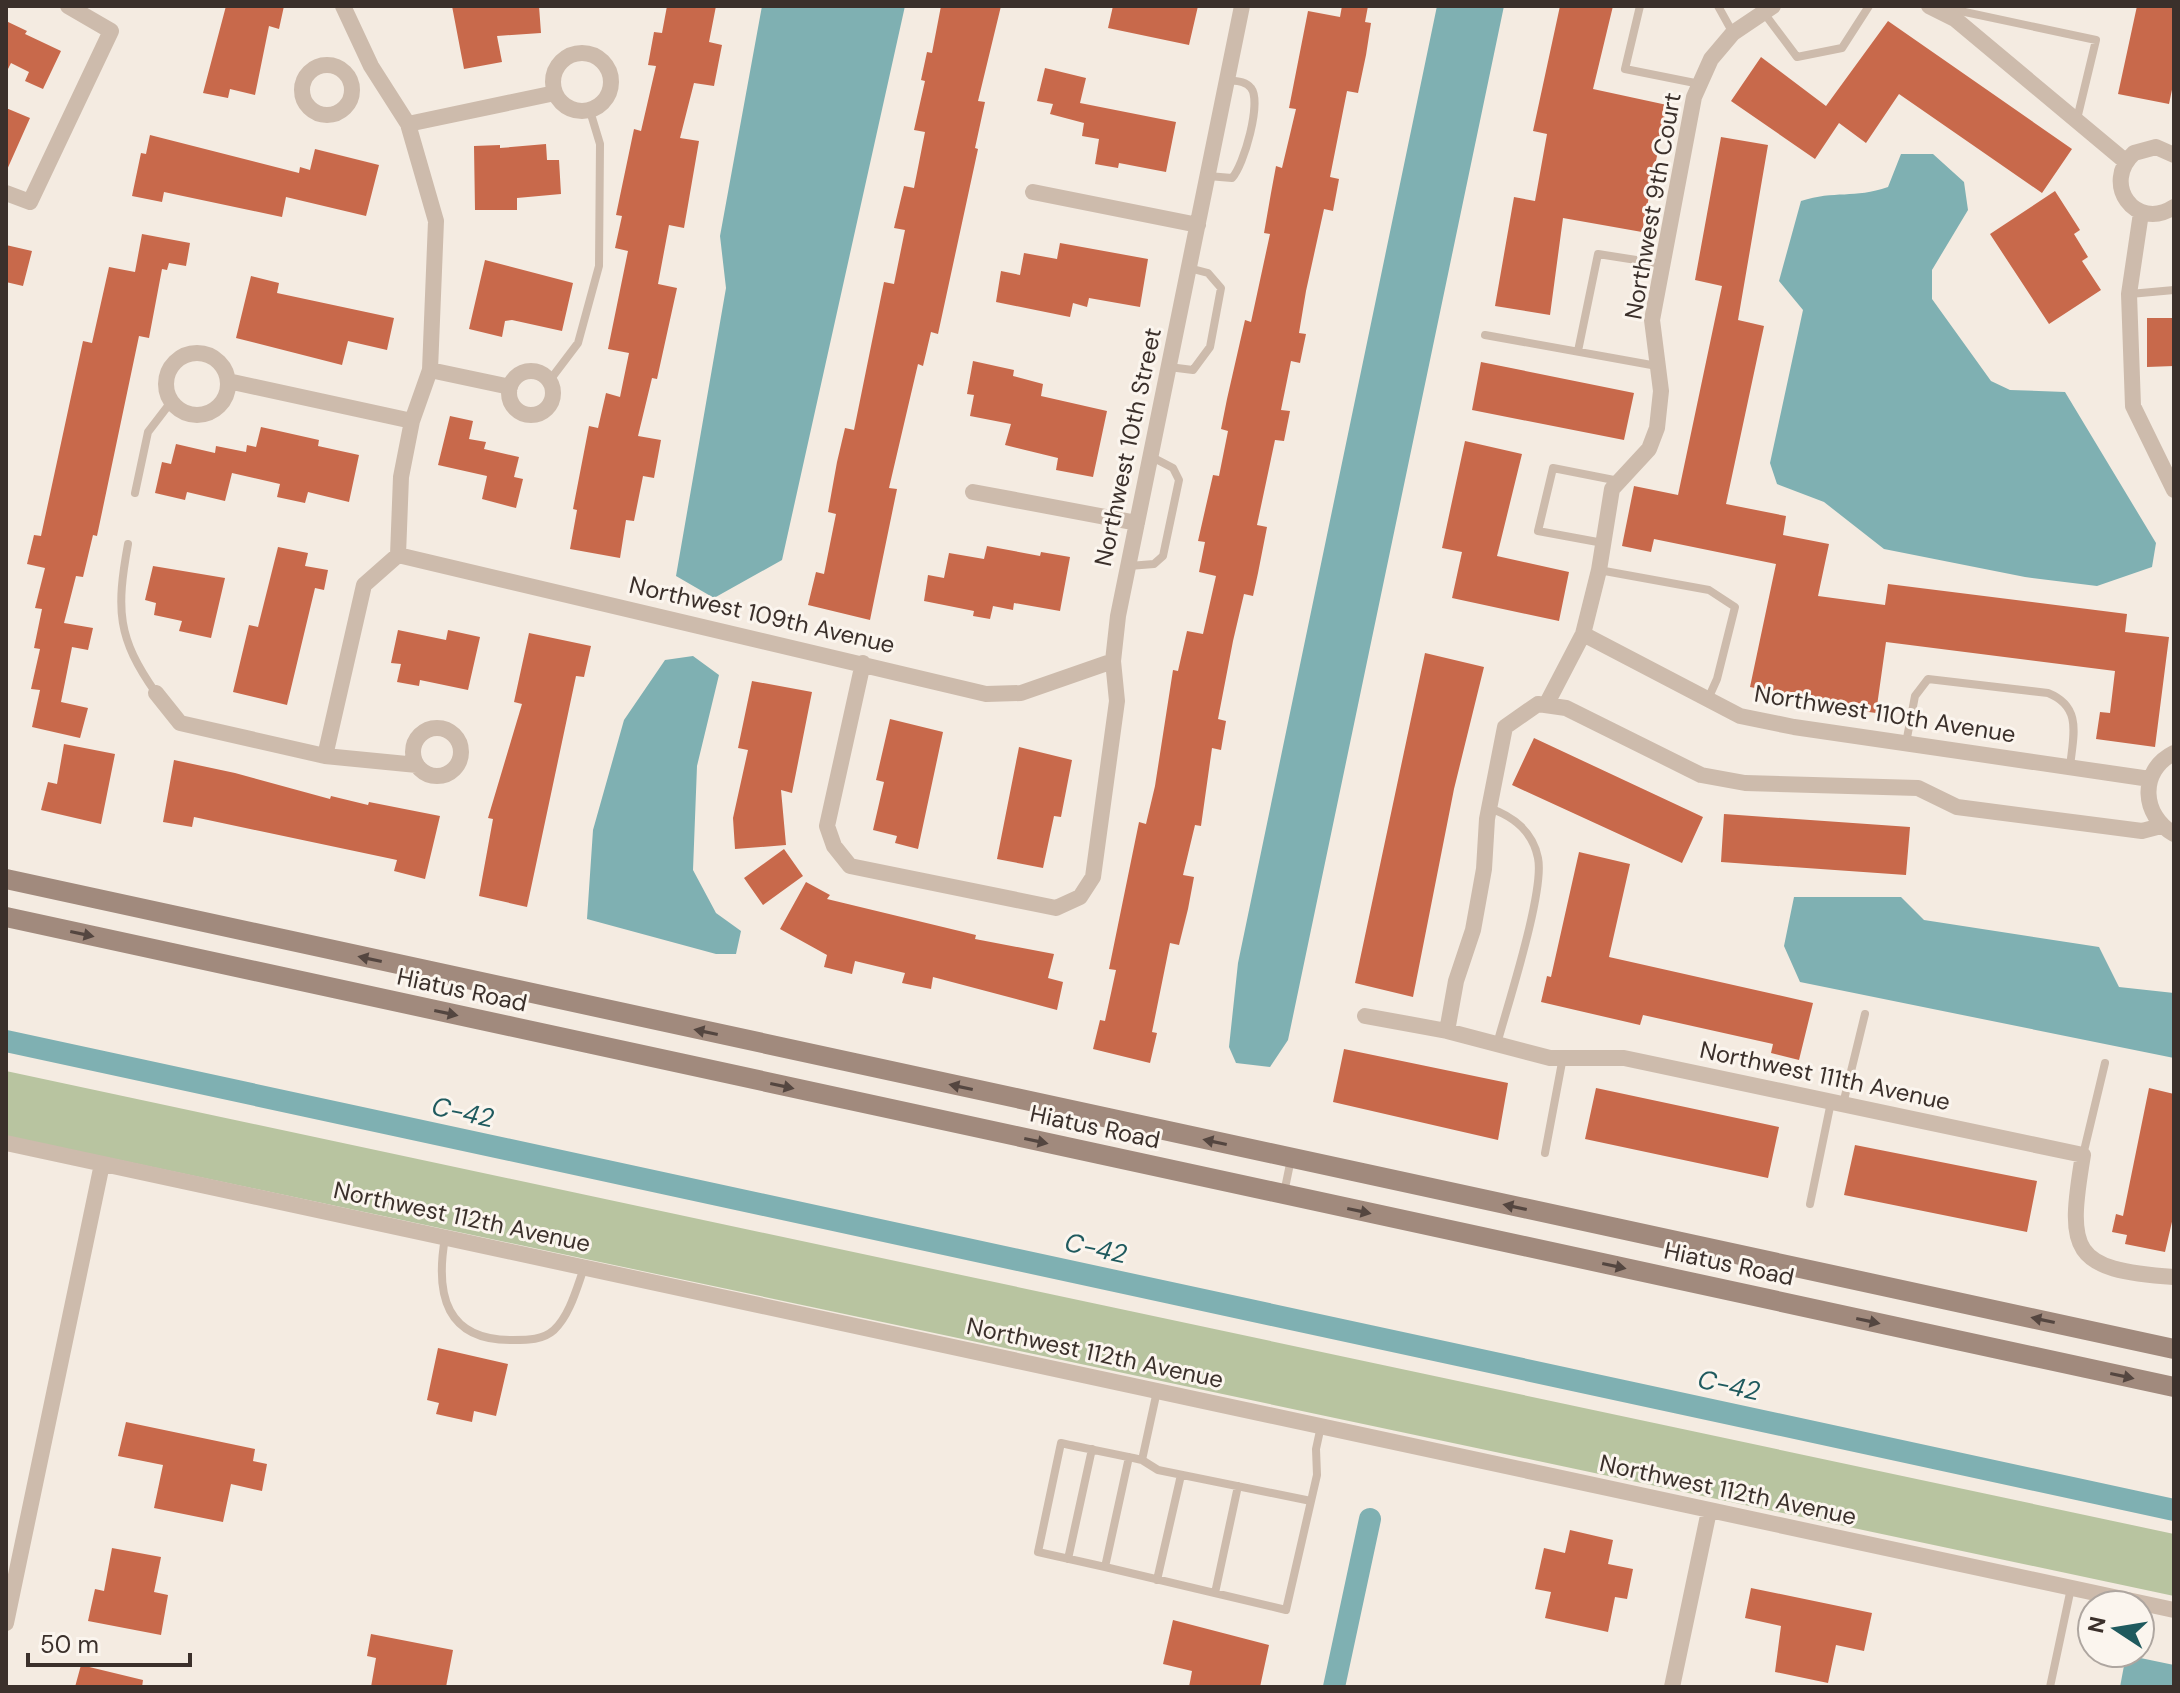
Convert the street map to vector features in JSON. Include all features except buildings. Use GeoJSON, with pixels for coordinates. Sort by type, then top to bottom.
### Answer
{"type":"FeatureCollection","features":[{"type":"Feature","properties":{"kind":"main road","name":"Hiatus Road"},"geometry":{"type":"LineString","coordinates":[[6,879],[2174,1349]]}},
{"type":"Feature","properties":{"kind":"main road","name":"Hiatus Road"},"geometry":{"type":"LineString","coordinates":[[6,917],[2174,1387]]}},
{"type":"Feature","properties":{"kind":"street"},"geometry":{"type":"LineString","coordinates":[[6,193],[30,202],[111,31],[68,6]]}},
{"type":"Feature","properties":{"kind":"street"},"geometry":{"type":"LineString","coordinates":[[325,756],[364,585],[398,555],[401,477],[412,421],[430,370],[436,221],[408,124],[371,66],[343,6]]}},
{"type":"Feature","properties":{"kind":"street","name":"Northwest 10th Street"},"geometry":{"type":"LineString","coordinates":[[863,663],[827,826],[834,846],[850,866],[1056,908],[1080,897],[1093,877],[1117,701],[1113,661],[1128,566],[1242,6]]}},
{"type":"Feature","properties":{"kind":"street"},"geometry":{"type":"LineString","coordinates":[[1929,6],[1955,19],[2125,161]]}},
{"type":"Feature","properties":{"kind":"street","name":"Northwest 9th Court"},"geometry":{"type":"LineString","coordinates":[[1546,705],[1583,634],[1599,570],[1612,489],[1649,449],[1657,428],[1661,391],[1652,320],[1694,97],[1711,59],[1733,33],[1768,9]]}},
{"type":"Feature","properties":{"kind":"street"},"geometry":{"type":"LineString","coordinates":[[582,52],[596,55],[606,64],[612,78],[610,92],[602,104],[590,111],[576,111],[563,105],[555,93],[553,79],[558,65],[568,56],[582,52]]}},
{"type":"Feature","properties":{"kind":"street"},"geometry":{"type":"LineString","coordinates":[[349,78],[371,66]]}},
{"type":"Feature","properties":{"kind":"street"},"geometry":{"type":"LineString","coordinates":[[408,124],[555,93]]}},
{"type":"Feature","properties":{"kind":"street"},"geometry":{"type":"LineString","coordinates":[[2174,155],[2163,149],[2145,148],[2125,161],[2119,187],[2123,198],[2141,213],[2162,213],[2174,207]]}},
{"type":"Feature","properties":{"kind":"street"},"geometry":{"type":"LineString","coordinates":[[1033,192],[1198,225]]}},
{"type":"Feature","properties":{"kind":"street"},"geometry":{"type":"LineString","coordinates":[[2141,213],[2129,294],[2133,406],[2174,490]]}},
{"type":"Feature","properties":{"kind":"street"},"geometry":{"type":"LineString","coordinates":[[202,352],[220,362],[228,381],[223,401],[207,413],[188,414],[171,402],[165,382],[173,363],[181,356],[202,352]]}},
{"type":"Feature","properties":{"kind":"street"},"geometry":{"type":"LineString","coordinates":[[430,370],[510,387]]}},
{"type":"Feature","properties":{"kind":"street"},"geometry":{"type":"LineString","coordinates":[[525,371],[539,371],[550,380],[551,403],[533,415],[513,405],[510,387],[514,379],[525,371]]}},
{"type":"Feature","properties":{"kind":"street"},"geometry":{"type":"LineString","coordinates":[[228,381],[412,421]]}},
{"type":"Feature","properties":{"kind":"street"},"geometry":{"type":"LineString","coordinates":[[973,492],[1137,523]]}},
{"type":"Feature","properties":{"kind":"street","name":"Northwest 109th Avenue"},"geometry":{"type":"LineString","coordinates":[[398,555],[986,694],[1021,693],[1113,661]]}},
{"type":"Feature","properties":{"kind":"street","name":"Northwest 110th Avenue"},"geometry":{"type":"LineString","coordinates":[[1583,634],[1740,716],[1906,744],[2150,779]]}},
{"type":"Feature","properties":{"kind":"street"},"geometry":{"type":"LineString","coordinates":[[156,693],[180,723],[325,756],[417,765]]}},
{"type":"Feature","properties":{"kind":"street"},"geometry":{"type":"LineString","coordinates":[[1447,1031],[1456,981],[1473,930],[1484,869],[1489,808],[1505,727],[1538,704],[1566,708],[1701,775],[1745,783],[1918,788],[1970,809],[2142,831],[2168,830]]}},
{"type":"Feature","properties":{"kind":"street"},"geometry":{"type":"LineString","coordinates":[[2168,830],[2149,804],[2150,779],[2161,761],[2174,753]]}},
{"type":"Feature","properties":{"kind":"street","name":"Northwest 111th Avenue"},"geometry":{"type":"LineString","coordinates":[[1365,1016],[1447,1031],[1550,1058],[1624,1058],[2083,1155]]}},
{"type":"Feature","properties":{"kind":"street","name":"Northwest 112th Avenue"},"geometry":{"type":"LineString","coordinates":[[6,1143],[2174,1610]]}},
{"type":"Feature","properties":{"kind":"street"},"geometry":{"type":"LineString","coordinates":[[2083,1155],[2073,1215],[2079,1246],[2097,1264],[2174,1277]]}},
{"type":"Feature","properties":{"kind":"street"},"geometry":{"type":"LineString","coordinates":[[6,1623],[102,1164]]}},
{"type":"Feature","properties":{"kind":"street"},"geometry":{"type":"LineString","coordinates":[[1672,1687],[1709,1511]]}},
{"type":"Feature","properties":{"kind":"lane"},"geometry":{"type":"LineString","coordinates":[[1640,6],[1625,69],[1700,84]]}},
{"type":"Feature","properties":{"kind":"lane"},"geometry":{"type":"LineString","coordinates":[[1718,6],[1733,33]]}},
{"type":"Feature","properties":{"kind":"lane"},"geometry":{"type":"LineString","coordinates":[[1768,9],[1797,57],[1842,48],[1869,6]]}},
{"type":"Feature","properties":{"kind":"lane"},"geometry":{"type":"LineString","coordinates":[[1938,6],[2096,40],[2077,119]]}},
{"type":"Feature","properties":{"kind":"lane"},"geometry":{"type":"LineString","coordinates":[[1208,176],[1232,178],[1245,156],[1254,91],[1247,84],[1228,80]]}},
{"type":"Feature","properties":{"kind":"lane"},"geometry":{"type":"LineString","coordinates":[[550,380],[578,343],[599,266],[600,144],[590,111]]}},
{"type":"Feature","properties":{"kind":"lane"},"geometry":{"type":"LineString","coordinates":[[1578,351],[1598,254],[1662,264]]}},
{"type":"Feature","properties":{"kind":"lane"},"geometry":{"type":"LineString","coordinates":[[1169,367],[1193,370],[1210,347],[1221,288],[1208,273],[1189,268]]}},
{"type":"Feature","properties":{"kind":"lane"},"geometry":{"type":"LineString","coordinates":[[2129,294],[2174,290]]}},
{"type":"Feature","properties":{"kind":"lane"},"geometry":{"type":"LineString","coordinates":[[1485,335],[1657,366]]}},
{"type":"Feature","properties":{"kind":"lane"},"geometry":{"type":"LineString","coordinates":[[135,493],[148,432],[171,402]]}},
{"type":"Feature","properties":{"kind":"lane"},"geometry":{"type":"LineString","coordinates":[[1128,566],[1154,564],[1163,556],[1167,541],[1179,480],[1173,468],[1150,456]]}},
{"type":"Feature","properties":{"kind":"lane"},"geometry":{"type":"LineString","coordinates":[[1603,543],[1538,531],[1553,468],[1619,481]]}},
{"type":"Feature","properties":{"kind":"lane"},"geometry":{"type":"LineString","coordinates":[[128,544],[122,573],[122,625],[132,659],[156,693]]}},
{"type":"Feature","properties":{"kind":"lane"},"geometry":{"type":"LineString","coordinates":[[1599,570],[1709,590],[1735,607],[1717,679],[1708,699]]}},
{"type":"Feature","properties":{"kind":"lane"},"geometry":{"type":"LineString","coordinates":[[1906,744],[1915,696],[1928,679],[2020,689],[2060,698],[2072,710],[2075,723],[2070,767]]}},
{"type":"Feature","properties":{"kind":"lane"},"geometry":{"type":"LineString","coordinates":[[1489,808],[1510,815],[1525,831],[1538,859],[1536,892],[1497,1044]]}},
{"type":"Feature","properties":{"kind":"lane"},"geometry":{"type":"LineString","coordinates":[[1810,1204],[1865,1014]]}},
{"type":"Feature","properties":{"kind":"lane"},"geometry":{"type":"LineString","coordinates":[[1545,1153],[1563,1057]]}},
{"type":"Feature","properties":{"kind":"lane"},"geometry":{"type":"LineString","coordinates":[[2083,1155],[2105,1063]]}},
{"type":"Feature","properties":{"kind":"lane"},"geometry":{"type":"LineString","coordinates":[[1283,1195],[1291,1158]]}},
{"type":"Feature","properties":{"kind":"lane"},"geometry":{"type":"LineString","coordinates":[[445,1238],[440,1287],[463,1328],[495,1341],[545,1337],[573,1297],[584,1268]]}},
{"type":"Feature","properties":{"kind":"lane"},"geometry":{"type":"LineString","coordinates":[[1142,1460],[1157,1391]]}},
{"type":"Feature","properties":{"kind":"lane"},"geometry":{"type":"LineString","coordinates":[[1311,1501],[1158,1470],[1142,1460],[1061,1443],[1038,1552],[1286,1610],[1311,1501],[1321,1426]]}},
{"type":"Feature","properties":{"kind":"lane"},"geometry":{"type":"LineString","coordinates":[[1068,1559],[1092,1449]]}},
{"type":"Feature","properties":{"kind":"lane"},"geometry":{"type":"LineString","coordinates":[[1105,1567],[1129,1457]]}},
{"type":"Feature","properties":{"kind":"lane"},"geometry":{"type":"LineString","coordinates":[[1157,1580],[1181,1475]]}},
{"type":"Feature","properties":{"kind":"lane"},"geometry":{"type":"LineString","coordinates":[[1215,1593],[1238,1486]]}},
{"type":"Feature","properties":{"kind":"lane"},"geometry":{"type":"LineString","coordinates":[[2050,1687],[2071,1588]]}},
{"type":"Feature","properties":{"kind":"green space"},"geometry":{"type":"Polygon","coordinates":[[[6,1071],[2174,1534],[2174,1596],[2156,1592],[2156,1589],[2141,1589],[6,1136],[6,1071]]]}},
{"type":"Feature","properties":{"kind":"water"},"geometry":{"type":"Polygon","coordinates":[[[762,6],[905,6],[782,560],[714,598],[676,576],[726,288],[720,236],[762,6]]]}},
{"type":"Feature","properties":{"kind":"water"},"geometry":{"type":"Polygon","coordinates":[[[1437,6],[1504,6],[1288,1040],[1270,1067],[1236,1063],[1229,1047],[1238,963],[1437,6]]]}},
{"type":"Feature","properties":{"kind":"water"},"geometry":{"type":"Polygon","coordinates":[[[1901,154],[1933,154],[1964,182],[1968,210],[1932,270],[1932,299],[1991,381],[2010,390],[2065,392],[2156,543],[2152,567],[2097,586],[2025,577],[1884,549],[1824,502],[1777,484],[1770,463],[1803,310],[1779,281],[1801,201],[1888,187],[1901,154]]]}},
{"type":"Feature","properties":{"kind":"water"},"geometry":{"type":"Polygon","coordinates":[[[693,656],[719,675],[697,766],[693,870],[716,913],[741,931],[736,954],[716,954],[587,919],[593,830],[624,720],[665,660],[693,656]]]}},
{"type":"Feature","properties":{"kind":"water"},"geometry":{"type":"Polygon","coordinates":[[[1794,897],[1901,897],[1924,920],[2099,947],[2119,987],[2174,993],[2174,1058],[1800,982],[1784,946],[1794,897]]]}},
{"type":"Feature","properties":{"kind":"water"},"geometry":{"type":"Polygon","coordinates":[[[2156,1661],[2174,1665],[2174,1687],[2120,1687],[2123,1669],[2156,1669],[2156,1661]]]}},
{"type":"Feature","properties":{"kind":"waterway","name":"C-42"},"geometry":{"type":"LineString","coordinates":[[6,1041],[2174,1510]]}},
{"type":"Feature","properties":{"kind":"waterway"},"geometry":{"type":"LineString","coordinates":[[1334,1687],[1370,1519]]}}]}
